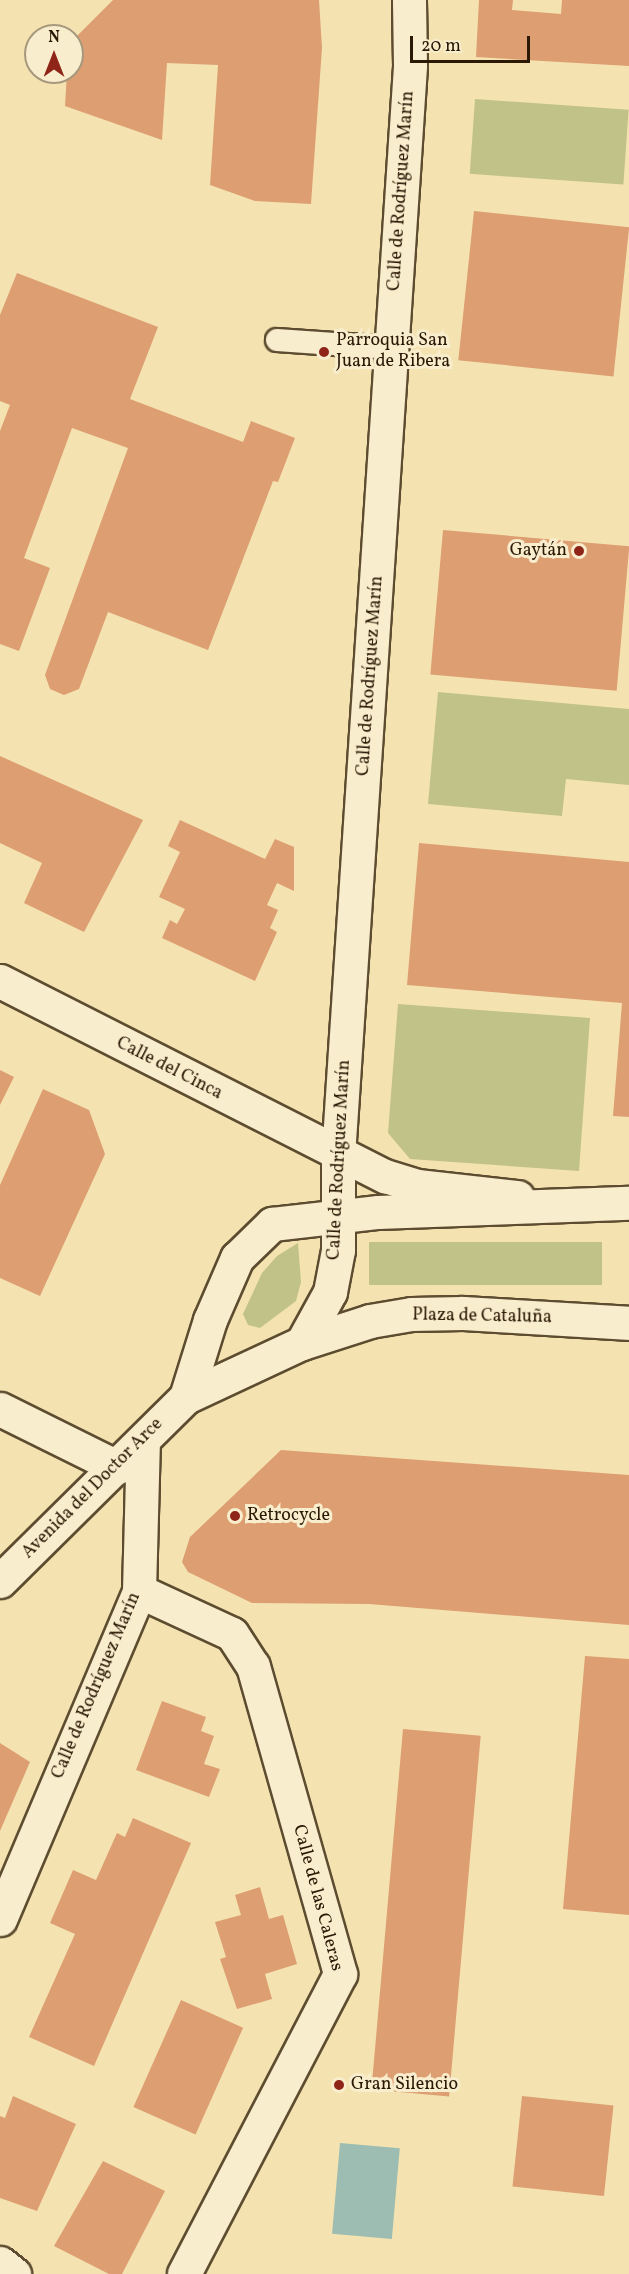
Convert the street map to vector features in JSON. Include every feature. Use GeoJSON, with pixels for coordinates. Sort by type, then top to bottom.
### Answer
{"type":"FeatureCollection","features":[{"type":"Feature","properties":{"kind":"street","name":"Calle de Rodríguez Marín"},"geometry":{"type":"LineString","coordinates":[[302,1343],[330,1292],[338,1250],[336,1215],[338,1155],[411,49],[410,0]]}},
{"type":"Feature","properties":{"kind":"street","name":"Calle del Cinca"},"geometry":{"type":"LineString","coordinates":[[0,981],[338,1155]]}},
{"type":"Feature","properties":{"kind":"street"},"geometry":{"type":"LineString","coordinates":[[338,1155],[418,1186],[593,1206]]}},
{"type":"Feature","properties":{"kind":"street"},"geometry":{"type":"LineString","coordinates":[[336,1215],[629,1203]]}},
{"type":"Feature","properties":{"kind":"street","name":"Avenida del Doctor Arce"},"geometry":{"type":"LineString","coordinates":[[186,1396],[210,1320],[237,1258],[247,1245],[272,1224],[336,1215]]}},
{"type":"Feature","properties":{"kind":"street","name":"Plaza de Cataluña"},"geometry":{"type":"LineString","coordinates":[[302,1343],[370,1321],[411,1314],[463,1313],[629,1323]]}},
{"type":"Feature","properties":{"kind":"street","name":"Avenida del Doctor Arce"},"geometry":{"type":"LineString","coordinates":[[0,1581],[186,1396],[302,1343]]}},
{"type":"Feature","properties":{"kind":"street"},"geometry":{"type":"LineString","coordinates":[[0,1409],[117,1467]]}},
{"type":"Feature","properties":{"kind":"street","name":"Calle de Rodríguez Marín"},"geometry":{"type":"LineString","coordinates":[[0,1919],[139,1591],[143,1441]]}},
{"type":"Feature","properties":{"kind":"street","name":"Calle de las Caleras"},"geometry":{"type":"LineString","coordinates":[[139,1591],[232,1634],[253,1666],[340,1974],[184,2274]]}},
{"type":"Feature","properties":{"kind":"street"},"geometry":{"type":"LineString","coordinates":[[0,2263],[14,2274]]}},
{"type":"Feature","properties":{"kind":"lane"},"geometry":{"type":"LineString","coordinates":[[277,340],[392,348]]}},
{"type":"Feature","properties":{"kind":"green space"},"geometry":{"type":"Polygon","coordinates":[[[475,99],[629,110],[623,185],[470,174],[475,99]]]}},
{"type":"Feature","properties":{"kind":"green space"},"geometry":{"type":"Polygon","coordinates":[[[438,692],[629,709],[629,785],[566,779],[562,816],[428,804],[438,692]]]}},
{"type":"Feature","properties":{"kind":"green space"},"geometry":{"type":"Polygon","coordinates":[[[398,1004],[590,1018],[579,1171],[410,1159],[388,1133],[398,1004]]]}},
{"type":"Feature","properties":{"kind":"green space"},"geometry":{"type":"Polygon","coordinates":[[[369,1242],[602,1242],[602,1285],[369,1285],[369,1242]]]}},
{"type":"Feature","properties":{"kind":"green space"},"geometry":{"type":"Polygon","coordinates":[[[298,1243],[301,1282],[296,1301],[260,1328],[248,1325],[243,1314],[262,1273],[277,1256],[298,1243]]]}},
{"type":"Feature","properties":{"kind":"water"},"geometry":{"type":"Polygon","coordinates":[[[340,2143],[400,2148],[392,2239],[332,2234],[340,2143]]]}},
{"type":"Feature","properties":{"kind":"building"},"geometry":{"type":"Polygon","coordinates":[[[113,0],[319,0],[322,48],[311,204],[255,201],[210,185],[218,65],[167,63],[162,140],[65,106],[66,84],[84,84],[84,29],[113,0]]]}},
{"type":"Feature","properties":{"kind":"building"},"geometry":{"type":"Polygon","coordinates":[[[479,0],[513,0],[512,10],[561,14],[562,0],[629,0],[629,66],[476,57],[479,0]]]}},
{"type":"Feature","properties":{"kind":"building"},"geometry":{"type":"Polygon","coordinates":[[[474,211],[629,227],[613,376],[458,360],[474,211]]]}},
{"type":"Feature","properties":{"kind":"building"},"geometry":{"type":"Polygon","coordinates":[[[17,273],[158,327],[130,399],[243,442],[251,421],[295,438],[278,482],[273,481],[208,650],[108,612],[79,689],[64,695],[50,689],[45,675],[128,448],[72,428],[24,558],[50,568],[19,651],[0,644],[0,431],[10,405],[0,401],[0,315],[17,273]]]}},
{"type":"Feature","properties":{"kind":"building"},"geometry":{"type":"Polygon","coordinates":[[[443,530],[629,546],[617,691],[430,674],[443,530]]]}},
{"type":"Feature","properties":{"kind":"building"},"geometry":{"type":"Polygon","coordinates":[[[0,756],[143,820],[84,932],[24,903],[42,863],[0,843],[0,756]]]}},
{"type":"Feature","properties":{"kind":"building"},"geometry":{"type":"Polygon","coordinates":[[[180,820],[265,859],[275,839],[294,847],[294,891],[277,883],[267,905],[278,910],[270,928],[277,932],[255,981],[162,938],[170,920],[177,924],[185,909],[159,897],[180,852],[168,846],[180,820]]]}},
{"type":"Feature","properties":{"kind":"building"},"geometry":{"type":"Polygon","coordinates":[[[419,843],[629,862],[629,1117],[613,1116],[622,1003],[407,985],[419,843]]]}},
{"type":"Feature","properties":{"kind":"building"},"geometry":{"type":"Polygon","coordinates":[[[0,1070],[14,1077],[0,1105],[0,1070]]]}},
{"type":"Feature","properties":{"kind":"building"},"geometry":{"type":"Polygon","coordinates":[[[43,1089],[89,1110],[105,1154],[40,1296],[0,1278],[0,1185],[43,1089]]]}},
{"type":"Feature","properties":{"kind":"building"},"geometry":{"type":"Polygon","coordinates":[[[281,1450],[629,1475],[629,1625],[369,1604],[252,1603],[188,1572],[182,1562],[190,1537],[281,1450]]]}},
{"type":"Feature","properties":{"kind":"building"},"geometry":{"type":"Polygon","coordinates":[[[585,1656],[629,1659],[629,1915],[563,1909],[585,1656]]]}},
{"type":"Feature","properties":{"kind":"building"},"geometry":{"type":"Polygon","coordinates":[[[162,1701],[206,1717],[201,1731],[214,1736],[204,1764],[220,1769],[209,1797],[136,1770],[162,1701]]]}},
{"type":"Feature","properties":{"kind":"building"},"geometry":{"type":"Polygon","coordinates":[[[403,1729],[481,1736],[449,2096],[371,2090],[403,1729]]]}},
{"type":"Feature","properties":{"kind":"building"},"geometry":{"type":"Polygon","coordinates":[[[0,1743],[30,1762],[0,1831],[0,1743]]]}},
{"type":"Feature","properties":{"kind":"building"},"geometry":{"type":"Polygon","coordinates":[[[133,1818],[191,1843],[94,2066],[29,2037],[75,1934],[50,1923],[73,1870],[96,1880],[117,1833],[125,1837],[133,1818]]]}},
{"type":"Feature","properties":{"kind":"building"},"geometry":{"type":"Polygon","coordinates":[[[260,1887],[269,1919],[283,1915],[297,1964],[265,1974],[272,1999],[237,2009],[220,1959],[226,1957],[215,1922],[241,1915],[235,1895],[260,1887]]]}},
{"type":"Feature","properties":{"kind":"building"},"geometry":{"type":"Polygon","coordinates":[[[181,2000],[243,2028],[196,2135],[133,2107],[181,2000]]]}},
{"type":"Feature","properties":{"kind":"building"},"geometry":{"type":"Polygon","coordinates":[[[13,2096],[76,2124],[37,2211],[0,2198],[0,2116],[5,2118],[13,2096]]]}},
{"type":"Feature","properties":{"kind":"building"},"geometry":{"type":"Polygon","coordinates":[[[522,2096],[613,2106],[604,2196],[512,2187],[522,2096]]]}},
{"type":"Feature","properties":{"kind":"building"},"geometry":{"type":"Polygon","coordinates":[[[103,2161],[165,2191],[122,2274],[109,2274],[54,2246],[103,2161]]]}},
{"type":"Feature","properties":{"kind":"place","name":"Parroquia San Juan de Ribera"},"geometry":{"type":"Point","coordinates":[324,352]}},
{"type":"Feature","properties":{"kind":"place","name":"Gaytán"},"geometry":{"type":"Point","coordinates":[579,551]}},
{"type":"Feature","properties":{"kind":"place","name":"Retrocycle"},"geometry":{"type":"Point","coordinates":[235,1516]}},
{"type":"Feature","properties":{"kind":"place","name":"Gran Silencio"},"geometry":{"type":"Point","coordinates":[339,2085]}}]}
